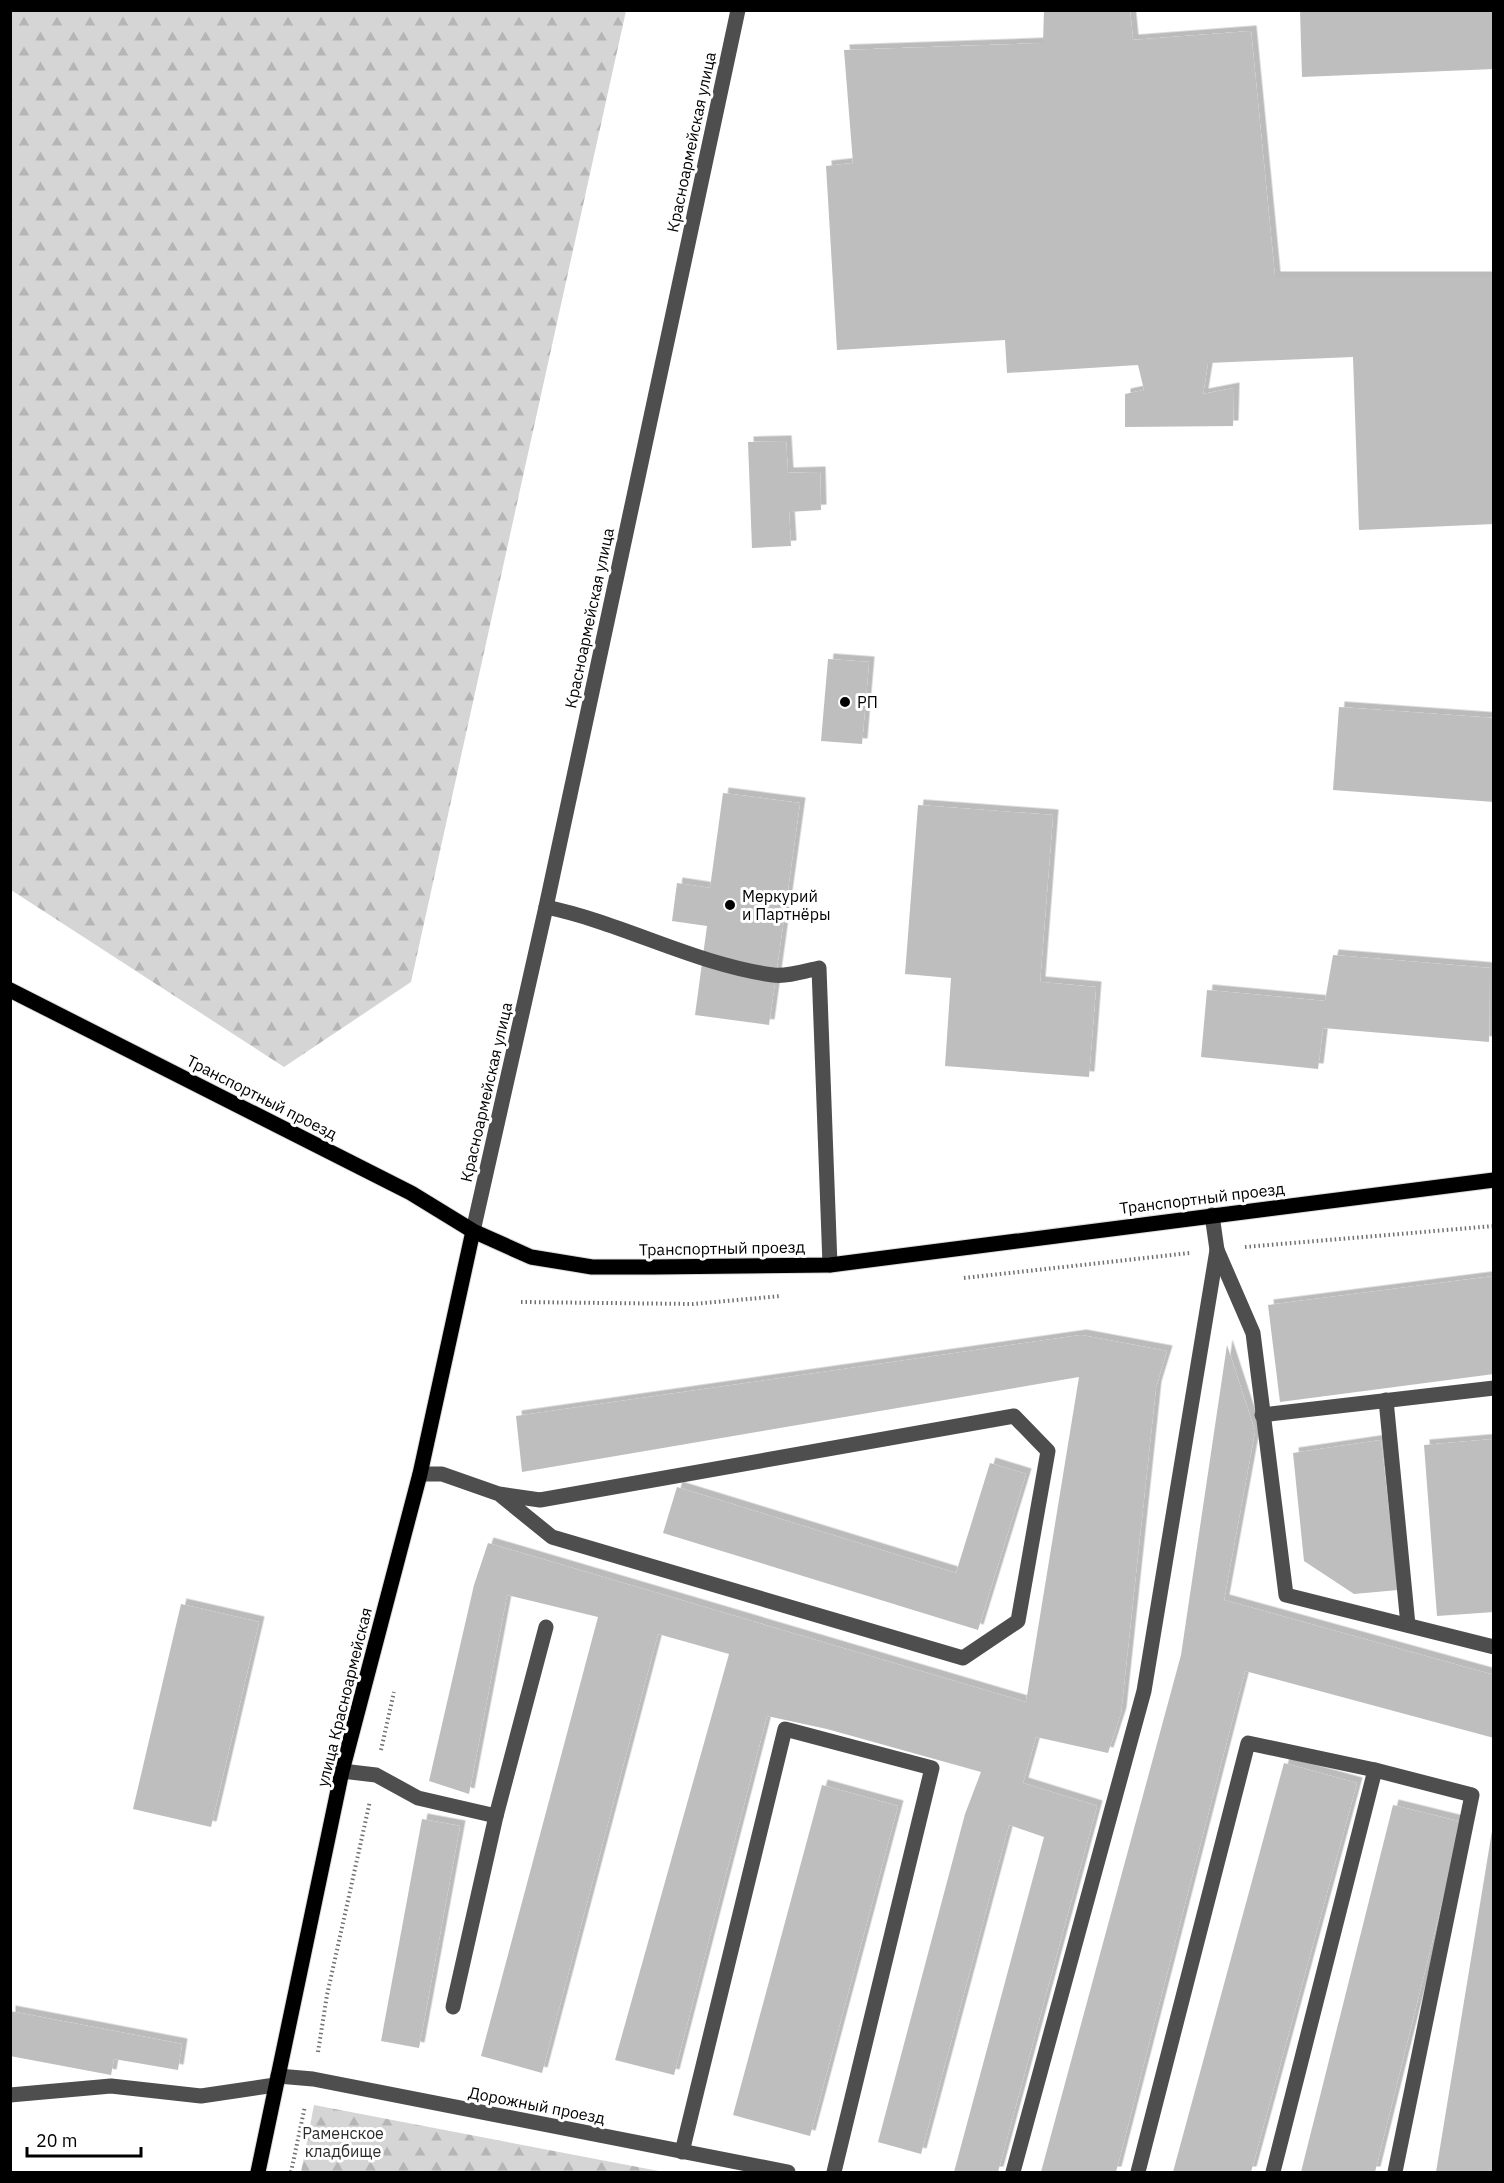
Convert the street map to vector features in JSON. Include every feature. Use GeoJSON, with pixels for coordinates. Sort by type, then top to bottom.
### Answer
{"type":"FeatureCollection","features":[{"type":"Feature","properties":{"kind":"main road","name":"Транспортный проезд"},"geometry":{"type":"LineString","coordinates":[[10,990],[411,1193],[472,1231],[531,1257],[592,1267],[830,1265],[1494,1180]]}},
{"type":"Feature","properties":{"kind":"main road","name":"улица Красноармейская"},"geometry":{"type":"LineString","coordinates":[[258,2172],[342,1772],[420,1474],[472,1231]]}},
{"type":"Feature","properties":{"kind":"street","name":"Красноармейская улица"},"geometry":{"type":"LineString","coordinates":[[472,1231],[546,907],[738,10]]}},
{"type":"Feature","properties":{"kind":"street"},"geometry":{"type":"LineString","coordinates":[[546,907],[573,912],[703,959],[776,975],[819,968],[830,1265]]}},
{"type":"Feature","properties":{"kind":"street"},"geometry":{"type":"LineString","coordinates":[[1212,1215],[1217,1250],[1253,1333],[1286,1595],[1494,1647]]}},
{"type":"Feature","properties":{"kind":"street"},"geometry":{"type":"LineString","coordinates":[[1013,2172],[1144,1691],[1217,1250]]}},
{"type":"Feature","properties":{"kind":"street"},"geometry":{"type":"LineString","coordinates":[[1262,1414],[1494,1389]]}},
{"type":"Feature","properties":{"kind":"street"},"geometry":{"type":"LineString","coordinates":[[1386,1400],[1408,1625]]}},
{"type":"Feature","properties":{"kind":"street"},"geometry":{"type":"LineString","coordinates":[[420,1474],[442,1474],[499,1494],[540,1500],[1014,1416],[1048,1451],[1018,1621],[963,1658],[552,1538],[499,1494]]}},
{"type":"Feature","properties":{"kind":"street"},"geometry":{"type":"LineString","coordinates":[[453,2007],[496,1816],[546,1627]]}},
{"type":"Feature","properties":{"kind":"street"},"geometry":{"type":"LineString","coordinates":[[682,2152],[785,1729],[932,1768],[834,2172]]}},
{"type":"Feature","properties":{"kind":"street"},"geometry":{"type":"LineString","coordinates":[[1138,2172],[1248,1743],[1375,1770],[1472,1795],[1395,2172]]}},
{"type":"Feature","properties":{"kind":"street"},"geometry":{"type":"LineString","coordinates":[[1273,2172],[1375,1770]]}},
{"type":"Feature","properties":{"kind":"street"},"geometry":{"type":"LineString","coordinates":[[342,1772],[376,1775],[418,1798],[496,1816]]}},
{"type":"Feature","properties":{"kind":"street","name":"Дорожный проезд"},"geometry":{"type":"LineString","coordinates":[[10,2095],[111,2086],[201,2096],[277,2081],[313,2079],[788,2172]]}},
{"type":"Feature","properties":{"kind":"green space"},"geometry":{"type":"Polygon","coordinates":[[[10,11],[626,11],[411,982],[284,1067],[11,890],[10,11]]]}},
{"type":"Feature","properties":{"kind":"green space","name":"Раменское кладбище"},"geometry":{"type":"Polygon","coordinates":[[[314,2105],[664,2172],[301,2172],[314,2105]]]}},
{"type":"Feature","properties":{"kind":"building"},"geometry":{"type":"Polygon","coordinates":[[[1044,10],[1130,10],[1133,40],[1251,31],[1275,277],[1494,277],[1494,524],[1359,530],[1353,357],[1208,363],[1203,394],[1234,388],[1233,426],[1125,427],[1125,394],[1144,390],[1138,365],[1007,373],[1005,340],[837,350],[826,166],[853,163],[844,50],[1043,43],[1044,10]]]}},
{"type":"Feature","properties":{"kind":"building"},"geometry":{"type":"Polygon","coordinates":[[[1300,10],[1494,10],[1494,69],[1302,77],[1300,10]]]}},
{"type":"Feature","properties":{"kind":"building"},"geometry":{"type":"Polygon","coordinates":[[[786,441],[788,473],[820,472],[821,510],[789,512],[791,546],[752,548],[748,442],[786,441]]]}},
{"type":"Feature","properties":{"kind":"building","name":"РП"},"geometry":{"type":"Polygon","coordinates":[[[828,659],[869,662],[862,744],[821,741],[828,659]]]}},
{"type":"Feature","properties":{"kind":"building"},"geometry":{"type":"Polygon","coordinates":[[[1339,707],[1494,718],[1494,802],[1333,790],[1339,707]]]}},
{"type":"Feature","properties":{"kind":"building","name":"Меркурий и Партнёры"},"geometry":{"type":"Polygon","coordinates":[[[723,793],[800,803],[769,1025],[695,1015],[707,926],[672,921],[677,883],[710,888],[723,793]]]}},
{"type":"Feature","properties":{"kind":"building"},"geometry":{"type":"Polygon","coordinates":[[[918,805],[1053,815],[1040,982],[1096,987],[1089,1077],[945,1066],[951,978],[905,974],[918,805]]]}},
{"type":"Feature","properties":{"kind":"building"},"geometry":{"type":"Polygon","coordinates":[[[1333,955],[1490,968],[1489,1042],[1323,1028],[1318,1069],[1201,1057],[1207,990],[1325,1001],[1333,955]]]}},
{"type":"Feature","properties":{"kind":"building"},"geometry":{"type":"Polygon","coordinates":[[[1494,1276],[1494,1374],[1280,1402],[1268,1305],[1494,1276]]]}},
{"type":"Feature","properties":{"kind":"building"},"geometry":{"type":"Polygon","coordinates":[[[1081,1335],[1167,1351],[1156,1387],[1121,1713],[1108,1753],[1036,1737],[1023,1783],[1097,1806],[998,2172],[954,2172],[1044,1837],[1009,1825],[921,2154],[878,2142],[965,1814],[981,1772],[827,1729],[767,1716],[674,2075],[615,2060],[729,1654],[658,1634],[542,2073],[481,2056],[598,1617],[507,1595],[469,1794],[429,1781],[474,1585],[488,1543],[1026,1702],[1079,1377],[522,1472],[516,1416],[1081,1335]]]}},
{"type":"Feature","properties":{"kind":"building"},"geometry":{"type":"Polygon","coordinates":[[[1227,1345],[1255,1431],[1224,1600],[1494,1675],[1494,1738],[1245,1671],[1116,2172],[1041,2172],[1181,1655],[1227,1345]]]}},
{"type":"Feature","properties":{"kind":"building"},"geometry":{"type":"Polygon","coordinates":[[[1494,1439],[1494,1612],[1437,1616],[1424,1445],[1494,1439]]]}},
{"type":"Feature","properties":{"kind":"building"},"geometry":{"type":"Polygon","coordinates":[[[1381,1440],[1398,1590],[1354,1594],[1304,1561],[1293,1453],[1381,1440]]]}},
{"type":"Feature","properties":{"kind":"building"},"geometry":{"type":"Polygon","coordinates":[[[990,1463],[1026,1474],[978,1630],[663,1533],[677,1487],[956,1573],[990,1463]]]}},
{"type":"Feature","properties":{"kind":"building"},"geometry":{"type":"Polygon","coordinates":[[[181,1604],[259,1622],[211,1827],[133,1809],[181,1604]]]}},
{"type":"Feature","properties":{"kind":"building"},"geometry":{"type":"Polygon","coordinates":[[[1284,1763],[1357,1783],[1251,2172],[1173,2172],[1284,1763]]]}},
{"type":"Feature","properties":{"kind":"building"},"geometry":{"type":"Polygon","coordinates":[[[822,1785],[898,1806],[810,2136],[733,2115],[822,1785]]]}},
{"type":"Feature","properties":{"kind":"building"},"geometry":{"type":"Polygon","coordinates":[[[1393,1805],[1462,1822],[1375,2172],[1301,2172],[1393,1805]]]}},
{"type":"Feature","properties":{"kind":"building"},"geometry":{"type":"Polygon","coordinates":[[[422,1819],[460,1826],[419,2048],[381,2041],[422,1819]]]}},
{"type":"Feature","properties":{"kind":"building"},"geometry":{"type":"Polygon","coordinates":[[[1492,1831],[1494,2172],[1436,2172],[1492,1831]]]}},
{"type":"Feature","properties":{"kind":"building"},"geometry":{"type":"Polygon","coordinates":[[[10,2011],[182,2044],[178,2070],[114,2059],[111,2075],[10,2056],[10,2011]]]}},
{"type":"Feature","properties":{"kind":"place","name":"РП"},"geometry":{"type":"Point","coordinates":[845,702]}},
{"type":"Feature","properties":{"kind":"place","name":"Меркурий и Партнёры"},"geometry":{"type":"Point","coordinates":[730,905]}}]}
